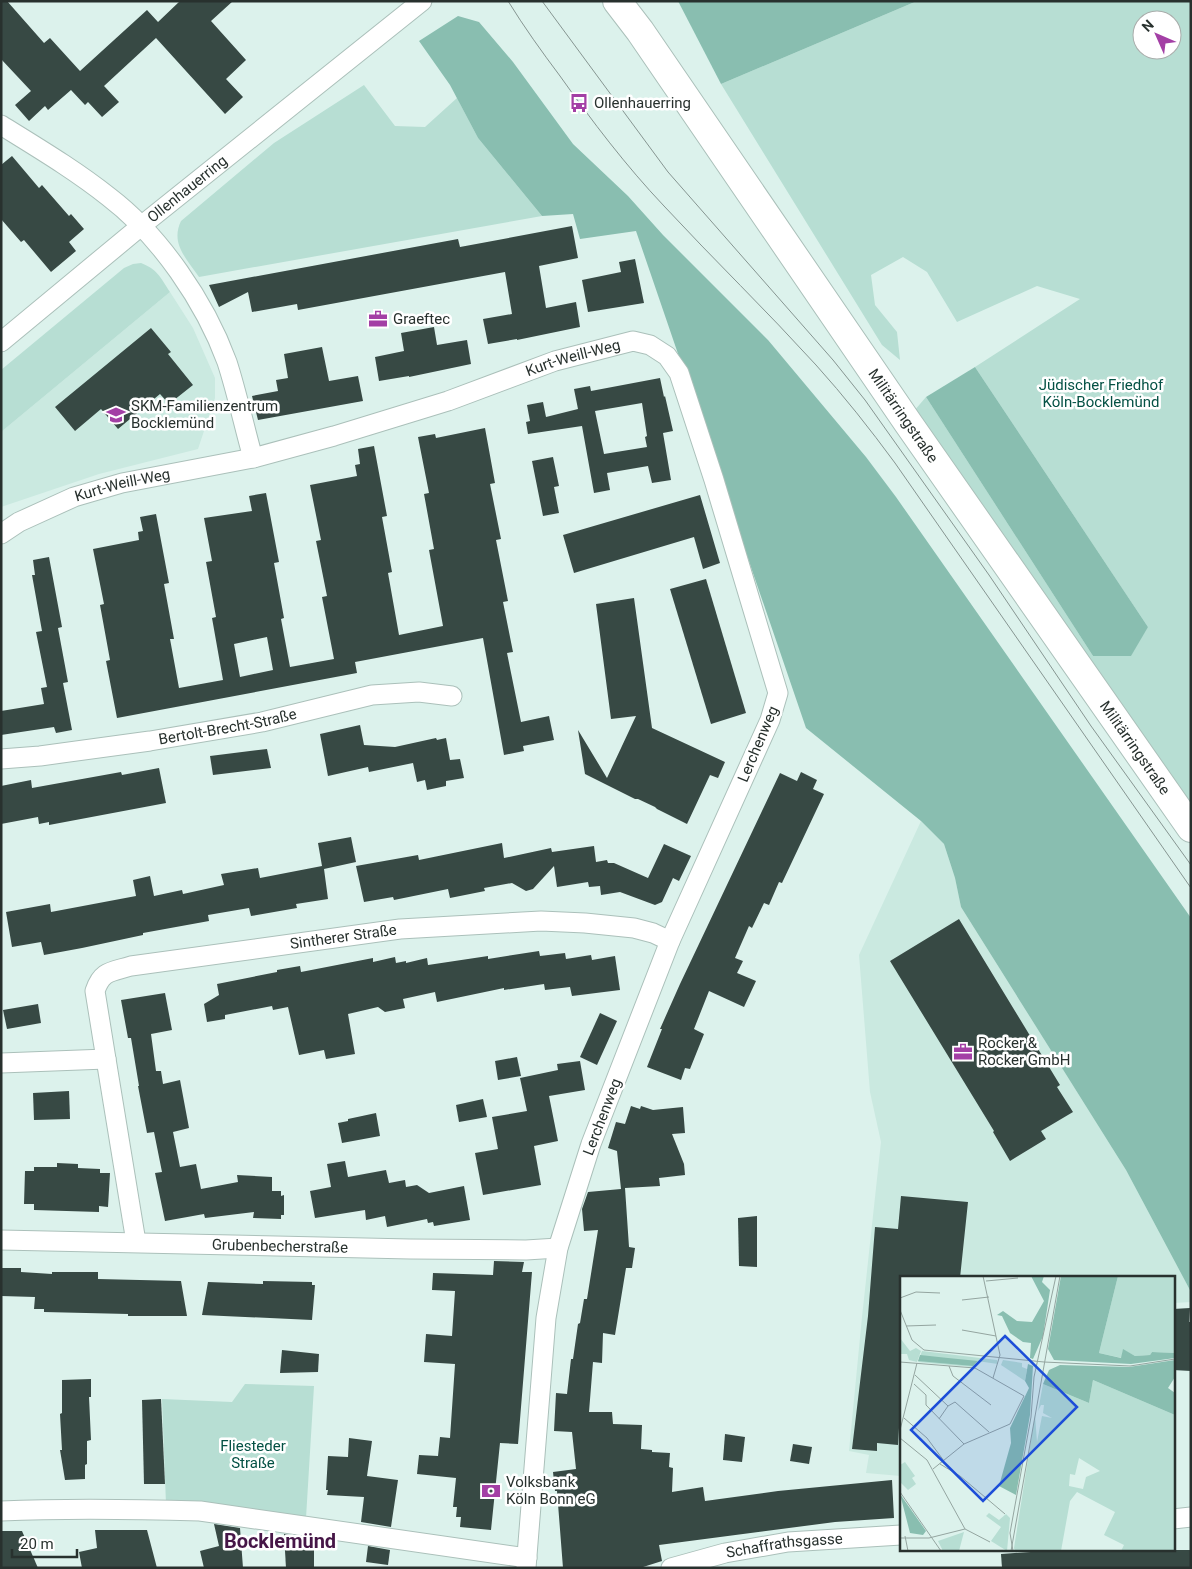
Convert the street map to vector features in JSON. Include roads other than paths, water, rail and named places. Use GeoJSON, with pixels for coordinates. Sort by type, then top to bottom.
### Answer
{"type":"FeatureCollection","features":[{"type":"Feature","properties":{"kind":"main road","name":"Militärringstraße"},"geometry":{"type":"LineString","coordinates":[[617,1],[640,31],[897,407],[1191,828]]}},
{"type":"Feature","properties":{"kind":"main road"},"geometry":{"type":"LineString","coordinates":[[635,1],[640,31]]}},
{"type":"Feature","properties":{"kind":"street","name":"Ollenhauerring"},"geometry":{"type":"LineString","coordinates":[[1,342],[141,226],[422,1]]}},
{"type":"Feature","properties":{"kind":"street","name":"Ollenhauerring"},"geometry":{"type":"LineString","coordinates":[[1,125],[59,162],[110,198],[141,226]]}},
{"type":"Feature","properties":{"kind":"street"},"geometry":{"type":"LineString","coordinates":[[141,226],[180,273],[209,321],[227,362],[253,458]]}},
{"type":"Feature","properties":{"kind":"street","name":"Kurt-Weill-Weg"},"geometry":{"type":"LineString","coordinates":[[1,534],[19,522],[74,497],[122,484],[253,458],[334,436],[448,401],[555,360],[583,352],[633,341],[650,344],[667,356],[679,373],[714,480],[778,693]]}},
{"type":"Feature","properties":{"kind":"street","name":"Bertolt-Brecht-Straße"},"geometry":{"type":"LineString","coordinates":[[1,759],[40,756],[150,741],[262,722],[372,695],[419,692],[452,696]]}},
{"type":"Feature","properties":{"kind":"street","name":"Lerchenweg"},"geometry":{"type":"LineString","coordinates":[[526,1563],[546,1318],[558,1248],[591,1144],[670,941],[770,720],[778,693]]}},
{"type":"Feature","properties":{"kind":"street","name":"Sintherer Straße"},"geometry":{"type":"LineString","coordinates":[[136,1242],[95,991],[99,980],[106,974],[131,966],[400,929],[532,922],[585,923],[634,928],[670,941]]}},
{"type":"Feature","properties":{"kind":"street"},"geometry":{"type":"LineString","coordinates":[[1,1063],[106,1059]]}},
{"type":"Feature","properties":{"kind":"street","name":"Grubenbecherstraße"},"geometry":{"type":"LineString","coordinates":[[1,1240],[430,1249],[526,1250],[558,1248]]}},
{"type":"Feature","properties":{"kind":"street"},"geometry":{"type":"LineString","coordinates":[[1,1511],[151,1509],[200,1511],[526,1563]]}},
{"type":"Feature","properties":{"kind":"street"},"geometry":{"type":"LineString","coordinates":[[1174,1519],[1191,1518]]}},
{"type":"Feature","properties":{"kind":"street","name":"Schaffrathsgasse"},"geometry":{"type":"LineString","coordinates":[[671,1568],[725,1553],[788,1542],[900,1535]]}},
{"type":"Feature","properties":{"kind":"tram line"},"geometry":{"type":"LineString","coordinates":[[508,1],[584,110],[636,175],[816,365],[876,438],[1191,888]]}},
{"type":"Feature","properties":{"kind":"tram line"},"geometry":{"type":"LineString","coordinates":[[542,1],[668,172],[833,360],[865,400],[989,575],[1091,726],[1191,865]]}},
{"type":"Feature","properties":{"kind":"place","name":"Ollenhauerring"},"geometry":{"type":"Point","coordinates":[579,103]}},
{"type":"Feature","properties":{"kind":"place","name":"Graeftec"},"geometry":{"type":"Point","coordinates":[378,319]}},
{"type":"Feature","properties":{"kind":"place","name":"SKM-Familienzentrum Bocklemünd"},"geometry":{"type":"Point","coordinates":[116,415]}},
{"type":"Feature","properties":{"kind":"place","name":"Rocker & Rocker GmbH"},"geometry":{"type":"Point","coordinates":[963,1052]}},
{"type":"Feature","properties":{"kind":"place","name":"Volksbank Köln Bonn eG"},"geometry":{"type":"Point","coordinates":[491,1491]}},
{"type":"Feature","properties":{"kind":"district","name":"Bocklemünd"},"geometry":{"type":"Point","coordinates":[280,1541]}},
{"type":"Feature","properties":{"kind":"park label","name":"Jüdischer Friedhof Köln-Bocklemünd"},"geometry":{"type":"Point","coordinates":[1101,394]}},
{"type":"Feature","properties":{"kind":"park label","name":"Fliesteder Straße"},"geometry":{"type":"Point","coordinates":[253,1454]}}]}
